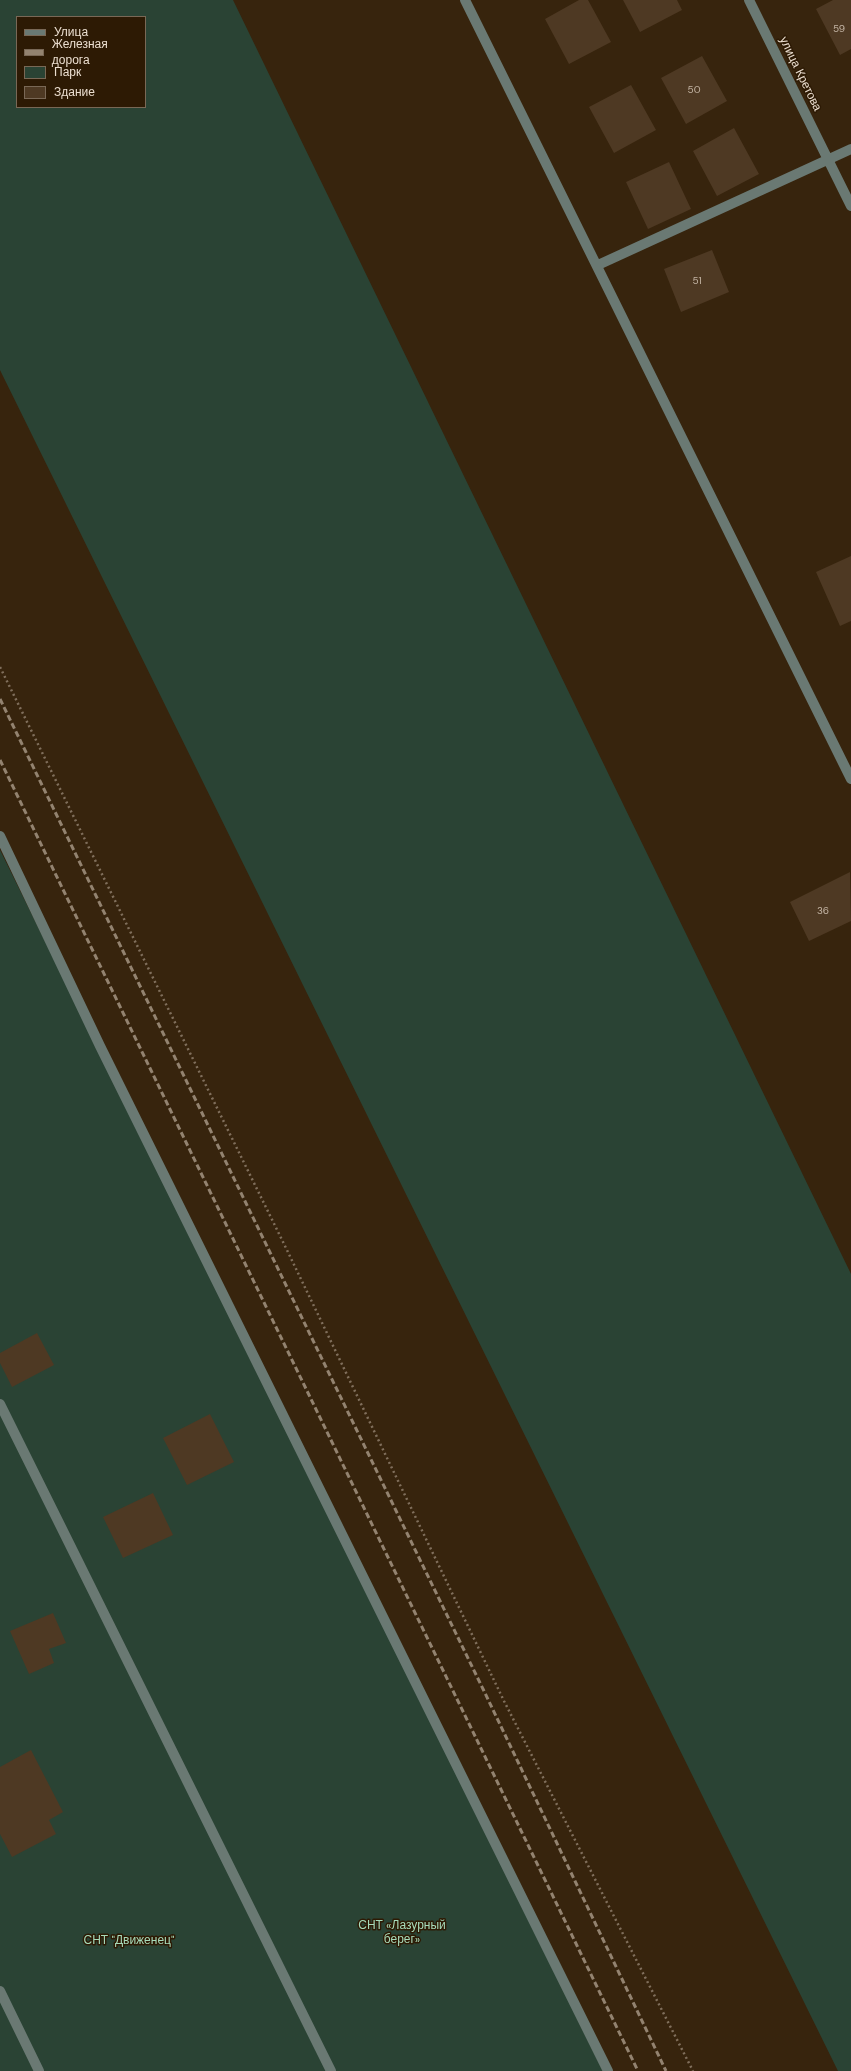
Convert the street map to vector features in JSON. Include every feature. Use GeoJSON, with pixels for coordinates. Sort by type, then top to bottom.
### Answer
{"type":"FeatureCollection","features":[{"type":"Feature","properties":{"kind":"street"},"geometry":{"type":"LineString","coordinates":[[465,0],[598,265],[851,780]]}},
{"type":"Feature","properties":{"kind":"street","name":"улица Кретова"},"geometry":{"type":"LineString","coordinates":[[749,0],[851,206]]}},
{"type":"Feature","properties":{"kind":"street"},"geometry":{"type":"LineString","coordinates":[[598,265],[851,149]]}},
{"type":"Feature","properties":{"kind":"street"},"geometry":{"type":"LineString","coordinates":[[0,836],[100,1046],[608,2071]]}},
{"type":"Feature","properties":{"kind":"street"},"geometry":{"type":"LineString","coordinates":[[0,1404],[331,2071]]}},
{"type":"Feature","properties":{"kind":"street"},"geometry":{"type":"LineString","coordinates":[[0,1991],[39,2071]]}},
{"type":"Feature","properties":{"kind":"path"},"geometry":{"type":"LineString","coordinates":[[0,667],[286,1248],[504,1701],[693,2071]]}},
{"type":"Feature","properties":{"kind":"green space"},"geometry":{"type":"Polygon","coordinates":[[[0,0],[233,0],[851,1274],[851,2071],[838,2071],[0,370],[0,0]]]}},
{"type":"Feature","properties":{"kind":"green space","name":"СНТ «Лазурный берег»"},"geometry":{"type":"Polygon","coordinates":[[[0,850],[603,2071],[0,2071],[0,850]]]}},
{"type":"Feature","properties":{"kind":"building"},"geometry":{"type":"Polygon","coordinates":[[[579,0],[588,0],[611,42],[569,64],[545,19],[579,0]]]}},
{"type":"Feature","properties":{"kind":"building"},"geometry":{"type":"Polygon","coordinates":[[[623,0],[677,0],[682,10],[640,32],[623,0]]]}},
{"type":"Feature","properties":{"kind":"building"},"geometry":{"type":"Polygon","coordinates":[[[833,0],[851,0],[851,49],[840,55],[816,9],[833,0]]]}},
{"type":"Feature","properties":{"kind":"building"},"geometry":{"type":"Polygon","coordinates":[[[702,56],[727,101],[686,124],[661,78],[702,56]]]}},
{"type":"Feature","properties":{"kind":"building"},"geometry":{"type":"Polygon","coordinates":[[[631,85],[656,130],[614,153],[589,107],[631,85]]]}},
{"type":"Feature","properties":{"kind":"building"},"geometry":{"type":"Polygon","coordinates":[[[734,128],[759,174],[717,196],[693,151],[734,128]]]}},
{"type":"Feature","properties":{"kind":"building"},"geometry":{"type":"Polygon","coordinates":[[[669,162],[691,209],[648,229],[626,182],[669,162]]]}},
{"type":"Feature","properties":{"kind":"building"},"geometry":{"type":"Polygon","coordinates":[[[712,250],[729,292],[681,312],[664,269],[712,250]]]}},
{"type":"Feature","properties":{"kind":"building"},"geometry":{"type":"Polygon","coordinates":[[[851,556],[851,621],[840,626],[816,572],[851,556]]]}},
{"type":"Feature","properties":{"kind":"building"},"geometry":{"type":"Polygon","coordinates":[[[850,872],[851,921],[809,941],[790,902],[850,872]]]}},
{"type":"Feature","properties":{"kind":"building"},"geometry":{"type":"Polygon","coordinates":[[[37,1333],[54,1365],[12,1387],[0,1363],[0,1353],[37,1333]]]}},
{"type":"Feature","properties":{"kind":"building"},"geometry":{"type":"Polygon","coordinates":[[[210,1414],[234,1462],[187,1485],[163,1438],[210,1414]]]}},
{"type":"Feature","properties":{"kind":"building"},"geometry":{"type":"Polygon","coordinates":[[[153,1493],[173,1535],[123,1558],[103,1517],[153,1493]]]}},
{"type":"Feature","properties":{"kind":"building"},"geometry":{"type":"Polygon","coordinates":[[[53,1613],[66,1643],[49,1649],[54,1663],[29,1674],[10,1631],[53,1613]]]}},
{"type":"Feature","properties":{"kind":"building"},"geometry":{"type":"Polygon","coordinates":[[[31,1750],[63,1812],[49,1820],[56,1834],[12,1857],[0,1834],[0,1767],[31,1750]]]}},
{"type":"Feature","properties":{"kind":"railway"},"geometry":{"type":"LineString","coordinates":[[0,699],[484,1691],[666,2071]]}},
{"type":"Feature","properties":{"kind":"railway"},"geometry":{"type":"LineString","coordinates":[[0,760],[638,2071]]}},
{"type":"Feature","properties":{"kind":"park label","name":"СНТ \"Движенец\""},"geometry":{"type":"Point","coordinates":[129,1941]}}]}
